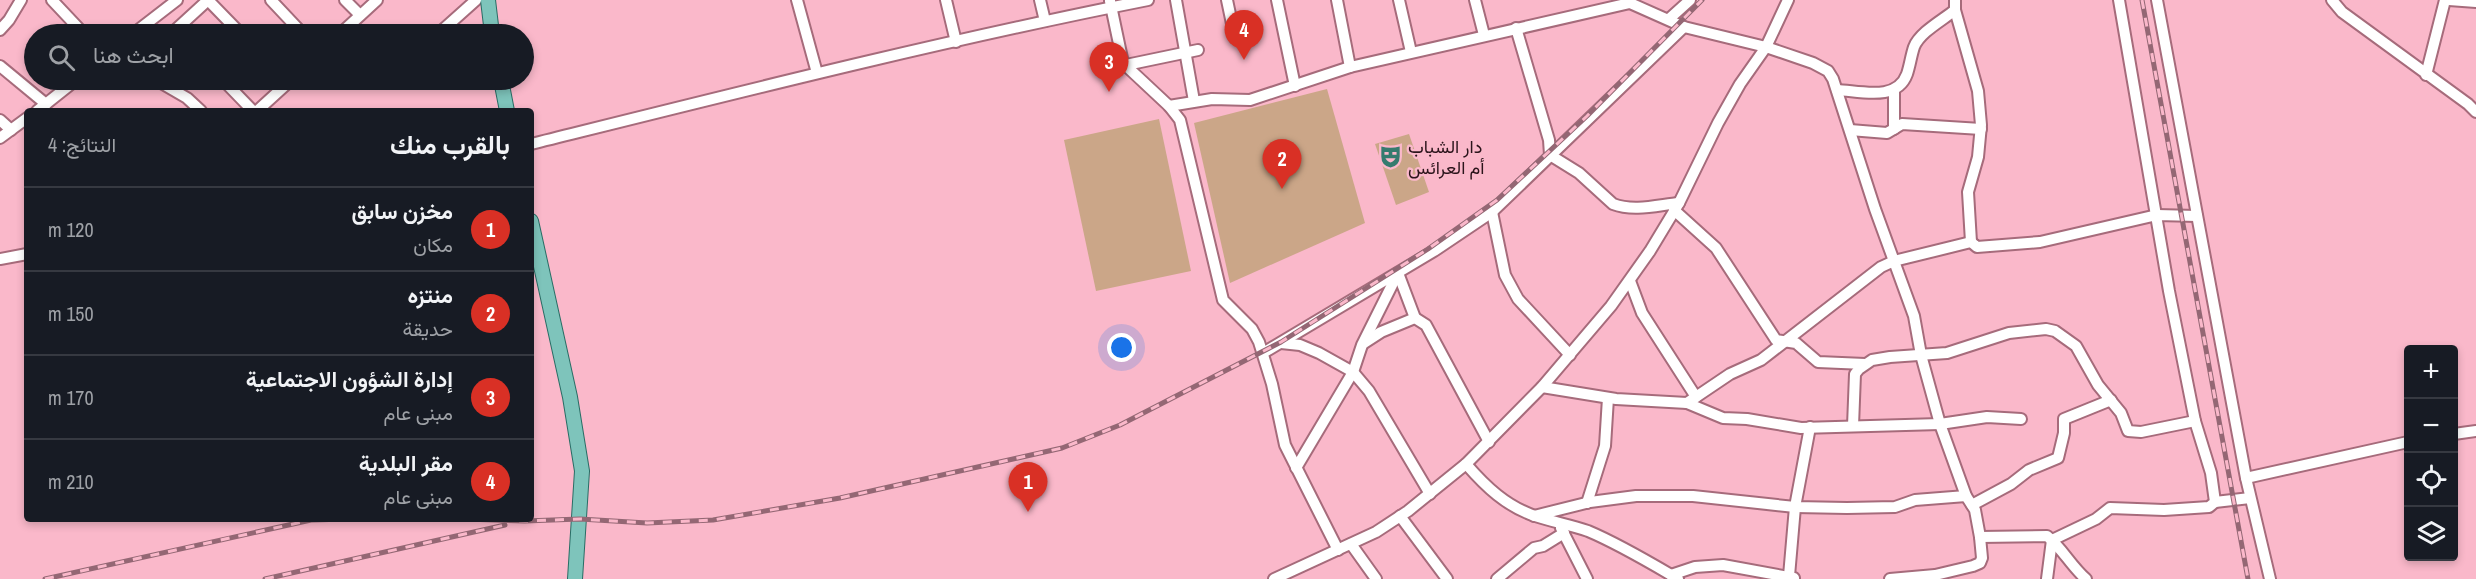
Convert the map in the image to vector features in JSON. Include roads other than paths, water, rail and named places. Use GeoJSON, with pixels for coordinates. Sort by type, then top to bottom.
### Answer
{"type":"FeatureCollection","features":[{"type":"Feature","properties":{"kind":"main road"},"geometry":{"type":"LineString","coordinates":[[488,0],[491,24]]}},
{"type":"Feature","properties":{"kind":"main road"},"geometry":{"type":"LineString","coordinates":[[503,90],[506,108]]}},
{"type":"Feature","properties":{"kind":"main road"},"geometry":{"type":"LineString","coordinates":[[534,235],[576,427],[582,471],[575,579]]}},
{"type":"Feature","properties":{"kind":"street"},"geometry":{"type":"LineString","coordinates":[[0,30],[21,0]]}},
{"type":"Feature","properties":{"kind":"street"},"geometry":{"type":"LineString","coordinates":[[52,0],[75,24]]}},
{"type":"Feature","properties":{"kind":"street"},"geometry":{"type":"LineString","coordinates":[[146,24],[177,0]]}},
{"type":"Feature","properties":{"kind":"street"},"geometry":{"type":"LineString","coordinates":[[185,24],[208,0],[232,24]]}},
{"type":"Feature","properties":{"kind":"street"},"geometry":{"type":"LineString","coordinates":[[271,0],[294,24]]}},
{"type":"Feature","properties":{"kind":"street"},"geometry":{"type":"LineString","coordinates":[[345,0],[360,15]]}},
{"type":"Feature","properties":{"kind":"street"},"geometry":{"type":"LineString","coordinates":[[351,24],[376,0]]}},
{"type":"Feature","properties":{"kind":"street"},"geometry":{"type":"LineString","coordinates":[[449,24],[476,0]]}},
{"type":"Feature","properties":{"kind":"street"},"geometry":{"type":"LineString","coordinates":[[797,0],[817,73]]}},
{"type":"Feature","properties":{"kind":"street"},"geometry":{"type":"LineString","coordinates":[[946,0],[956,42]]}},
{"type":"Feature","properties":{"kind":"street"},"geometry":{"type":"LineString","coordinates":[[1040,0],[1045,21]]}},
{"type":"Feature","properties":{"kind":"street"},"geometry":{"type":"LineString","coordinates":[[534,143],[817,73],[1111,4],[1148,0]]}},
{"type":"Feature","properties":{"kind":"street"},"geometry":{"type":"LineString","coordinates":[[1176,0],[1194,101]]}},
{"type":"Feature","properties":{"kind":"street"},"geometry":{"type":"LineString","coordinates":[[1227,0],[1235,38]]}},
{"type":"Feature","properties":{"kind":"street"},"geometry":{"type":"LineString","coordinates":[[1277,0],[1295,86]]}},
{"type":"Feature","properties":{"kind":"street"},"geometry":{"type":"LineString","coordinates":[[1337,0],[1350,68]]}},
{"type":"Feature","properties":{"kind":"street"},"geometry":{"type":"LineString","coordinates":[[1399,0],[1411,52]]}},
{"type":"Feature","properties":{"kind":"street"},"geometry":{"type":"LineString","coordinates":[[1476,0],[1484,35]]}},
{"type":"Feature","properties":{"kind":"street"},"geometry":{"type":"LineString","coordinates":[[1669,19],[1690,0]]}},
{"type":"Feature","properties":{"kind":"street"},"geometry":{"type":"LineString","coordinates":[[1276,579],[1376,532],[1400,516],[1466,464],[1542,387],[1630,281],[1677,207],[1718,123],[1740,84],[1766,47],[1788,0]]}},
{"type":"Feature","properties":{"kind":"street"},"geometry":{"type":"LineString","coordinates":[[2119,0],[2169,291],[2195,421],[2211,473],[2215,502]]}},
{"type":"Feature","properties":{"kind":"street"},"geometry":{"type":"LineString","coordinates":[[2157,0],[2246,478],[2270,579]]}},
{"type":"Feature","properties":{"kind":"street"},"geometry":{"type":"LineString","coordinates":[[2332,0],[2342,12],[2473,108]]}},
{"type":"Feature","properties":{"kind":"street"},"geometry":{"type":"LineString","coordinates":[[2426,75],[2445,0]]}},
{"type":"Feature","properties":{"kind":"street"},"geometry":{"type":"LineString","coordinates":[[2449,0],[2476,2]]}},
{"type":"Feature","properties":{"kind":"street"},"geometry":{"type":"LineString","coordinates":[[1169,106],[1212,99],[1250,100],[1295,86],[1312,78],[1411,52],[1629,1],[1684,27],[1766,47],[1813,63],[1828,72],[1837,90],[1914,316],[1921,355],[1940,424],[1975,510],[1980,537],[1982,558],[1980,563],[1935,574],[1890,579]]}},
{"type":"Feature","properties":{"kind":"street"},"geometry":{"type":"LineString","coordinates":[[1111,4],[1121,57],[1126,65],[1176,112],[1183,128],[1223,300],[1252,329],[1263,353],[1272,384],[1285,445],[1338,550]]}},
{"type":"Feature","properties":{"kind":"street"},"geometry":{"type":"LineString","coordinates":[[1837,90],[1886,92],[1894,90],[1906,76],[1914,47],[1919,38],[1955,5],[1978,91],[1981,129],[1978,157],[1969,183],[1971,242],[1977,247],[2040,242],[2157,215],[2197,216]]}},
{"type":"Feature","properties":{"kind":"street"},"geometry":{"type":"LineString","coordinates":[[1263,353],[1398,273],[1492,212],[1550,155],[1574,136],[1684,27]]}},
{"type":"Feature","properties":{"kind":"street"},"geometry":{"type":"LineString","coordinates":[[1516,28],[1549,140],[1550,155]]}},
{"type":"Feature","properties":{"kind":"street"},"geometry":{"type":"LineString","coordinates":[[1126,65],[1198,50]]}},
{"type":"Feature","properties":{"kind":"street"},"geometry":{"type":"LineString","coordinates":[[0,66],[41,108],[64,90]]}},
{"type":"Feature","properties":{"kind":"street"},"geometry":{"type":"LineString","coordinates":[[173,90],[198,108]]}},
{"type":"Feature","properties":{"kind":"street"},"geometry":{"type":"LineString","coordinates":[[236,90],[261,108]]}},
{"type":"Feature","properties":{"kind":"street"},"geometry":{"type":"LineString","coordinates":[[263,108],[279,90]]}},
{"type":"Feature","properties":{"kind":"street"},"geometry":{"type":"LineString","coordinates":[[1894,90],[1894,129]]}},
{"type":"Feature","properties":{"kind":"street"},"geometry":{"type":"LineString","coordinates":[[0,120],[11,130]]}},
{"type":"Feature","properties":{"kind":"street"},"geometry":{"type":"LineString","coordinates":[[0,138],[24,120]]}},
{"type":"Feature","properties":{"kind":"street"},"geometry":{"type":"LineString","coordinates":[[1850,130],[1887,132],[1902,124],[1981,129]]}},
{"type":"Feature","properties":{"kind":"street"},"geometry":{"type":"LineString","coordinates":[[1550,155],[1568,164],[1613,204],[1636,208],[1677,207],[1716,248],[1776,340],[1796,344],[1818,363],[1866,364]]}},
{"type":"Feature","properties":{"kind":"street"},"geometry":{"type":"LineString","coordinates":[[1492,212],[1504,275],[1518,299],[1570,355]]}},
{"type":"Feature","properties":{"kind":"street"},"geometry":{"type":"LineString","coordinates":[[1691,400],[1730,374],[1761,360],[1881,267],[1894,261],[1971,242]]}},
{"type":"Feature","properties":{"kind":"street"},"geometry":{"type":"LineString","coordinates":[[0,259],[24,255]]}},
{"type":"Feature","properties":{"kind":"street"},"geometry":{"type":"LineString","coordinates":[[1296,468],[1353,372],[1362,345],[1398,273]]}},
{"type":"Feature","properties":{"kind":"street"},"geometry":{"type":"LineString","coordinates":[[1398,273],[1415,318],[1426,325],[1489,442]]}},
{"type":"Feature","properties":{"kind":"street"},"geometry":{"type":"LineString","coordinates":[[1630,281],[1642,313],[1691,400]]}},
{"type":"Feature","properties":{"kind":"street"},"geometry":{"type":"LineString","coordinates":[[1362,345],[1380,332],[1415,318]]}},
{"type":"Feature","properties":{"kind":"street"},"geometry":{"type":"LineString","coordinates":[[1853,426],[1855,374],[1872,360],[1947,352],[2009,333],[2046,329],[2055,331],[2076,346],[2098,385],[2121,413],[2128,431],[2195,421]]}},
{"type":"Feature","properties":{"kind":"street"},"geometry":{"type":"LineString","coordinates":[[1281,343],[1300,345],[1353,372],[1369,390],[1430,494]]}},
{"type":"Feature","properties":{"kind":"street"},"geometry":{"type":"LineString","coordinates":[[1542,387],[1608,398],[1691,400],[1723,418],[1809,427],[1940,424],[1979,418],[2021,419]]}},
{"type":"Feature","properties":{"kind":"street"},"geometry":{"type":"LineString","coordinates":[[1587,503],[1605,446],[1608,398]]}},
{"type":"Feature","properties":{"kind":"street"},"geometry":{"type":"LineString","coordinates":[[1534,516],[1587,503],[1636,496],[1693,496],[1795,507],[1895,507],[1915,500],[1969,500],[2011,484],[2029,470],[2058,458],[2064,433],[2064,419],[2111,400]]}},
{"type":"Feature","properties":{"kind":"street"},"geometry":{"type":"LineString","coordinates":[[1466,464],[1485,486],[1507,503],[1534,516],[1587,531],[1615,543],[1674,577],[1695,567],[1723,565],[1792,578],[1795,507],[1809,427]]}},
{"type":"Feature","properties":{"kind":"street"},"geometry":{"type":"LineString","coordinates":[[2458,433],[2476,431]]}},
{"type":"Feature","properties":{"kind":"street"},"geometry":{"type":"LineString","coordinates":[[2246,478],[2404,443]]}},
{"type":"Feature","properties":{"kind":"street"},"geometry":{"type":"LineString","coordinates":[[2052,540],[2096,519],[2110,508],[2164,510],[2209,507],[2215,502],[2250,498]]}},
{"type":"Feature","properties":{"kind":"street"},"geometry":{"type":"LineString","coordinates":[[1400,516],[1447,579]]}},
{"type":"Feature","properties":{"kind":"street"},"geometry":{"type":"LineString","coordinates":[[1558,523],[1587,579]]}},
{"type":"Feature","properties":{"kind":"street"},"geometry":{"type":"LineString","coordinates":[[1497,579],[1534,548],[1543,546],[1564,533]]}},
{"type":"Feature","properties":{"kind":"street"},"geometry":{"type":"LineString","coordinates":[[1980,537],[2039,535],[2052,540],[2086,579]]}},
{"type":"Feature","properties":{"kind":"street"},"geometry":{"type":"LineString","coordinates":[[2047,579],[2052,540]]}},
{"type":"Feature","properties":{"kind":"street"},"geometry":{"type":"LineString","coordinates":[[1351,544],[1376,579]]}},
{"type":"Feature","properties":{"kind":"railway"},"geometry":{"type":"LineString","coordinates":[[534,521],[580,519],[647,523],[713,520],[840,498],[1062,448],[1120,425],[1281,342],[1428,249],[1497,200],[1587,116],[1702,0]]}},
{"type":"Feature","properties":{"kind":"railway"},"geometry":{"type":"LineString","coordinates":[[2142,0],[2248,579]]}},
{"type":"Feature","properties":{"kind":"railway"},"geometry":{"type":"LineString","coordinates":[[45,579],[302,522]]}},
{"type":"Feature","properties":{"kind":"railway"},"geometry":{"type":"LineString","coordinates":[[265,579],[505,525]]}},
{"type":"Feature","properties":{"kind":"place","name":"مقر البلدية"},"geometry":{"type":"Point","coordinates":[1244,60]}},
{"type":"Feature","properties":{"kind":"place","name":"إدارة الشؤون الاجتماعية"},"geometry":{"type":"Point","coordinates":[1109,92]}},
{"type":"Feature","properties":{"kind":"place","name":"دار الشباب أم العرائس"},"geometry":{"type":"Point","coordinates":[1390,156]}},
{"type":"Feature","properties":{"kind":"place","name":"منتزه"},"geometry":{"type":"Point","coordinates":[1282,189]}},
{"type":"Feature","properties":{"kind":"place","name":"مخزن سابق"},"geometry":{"type":"Point","coordinates":[1028,512]}}]}
